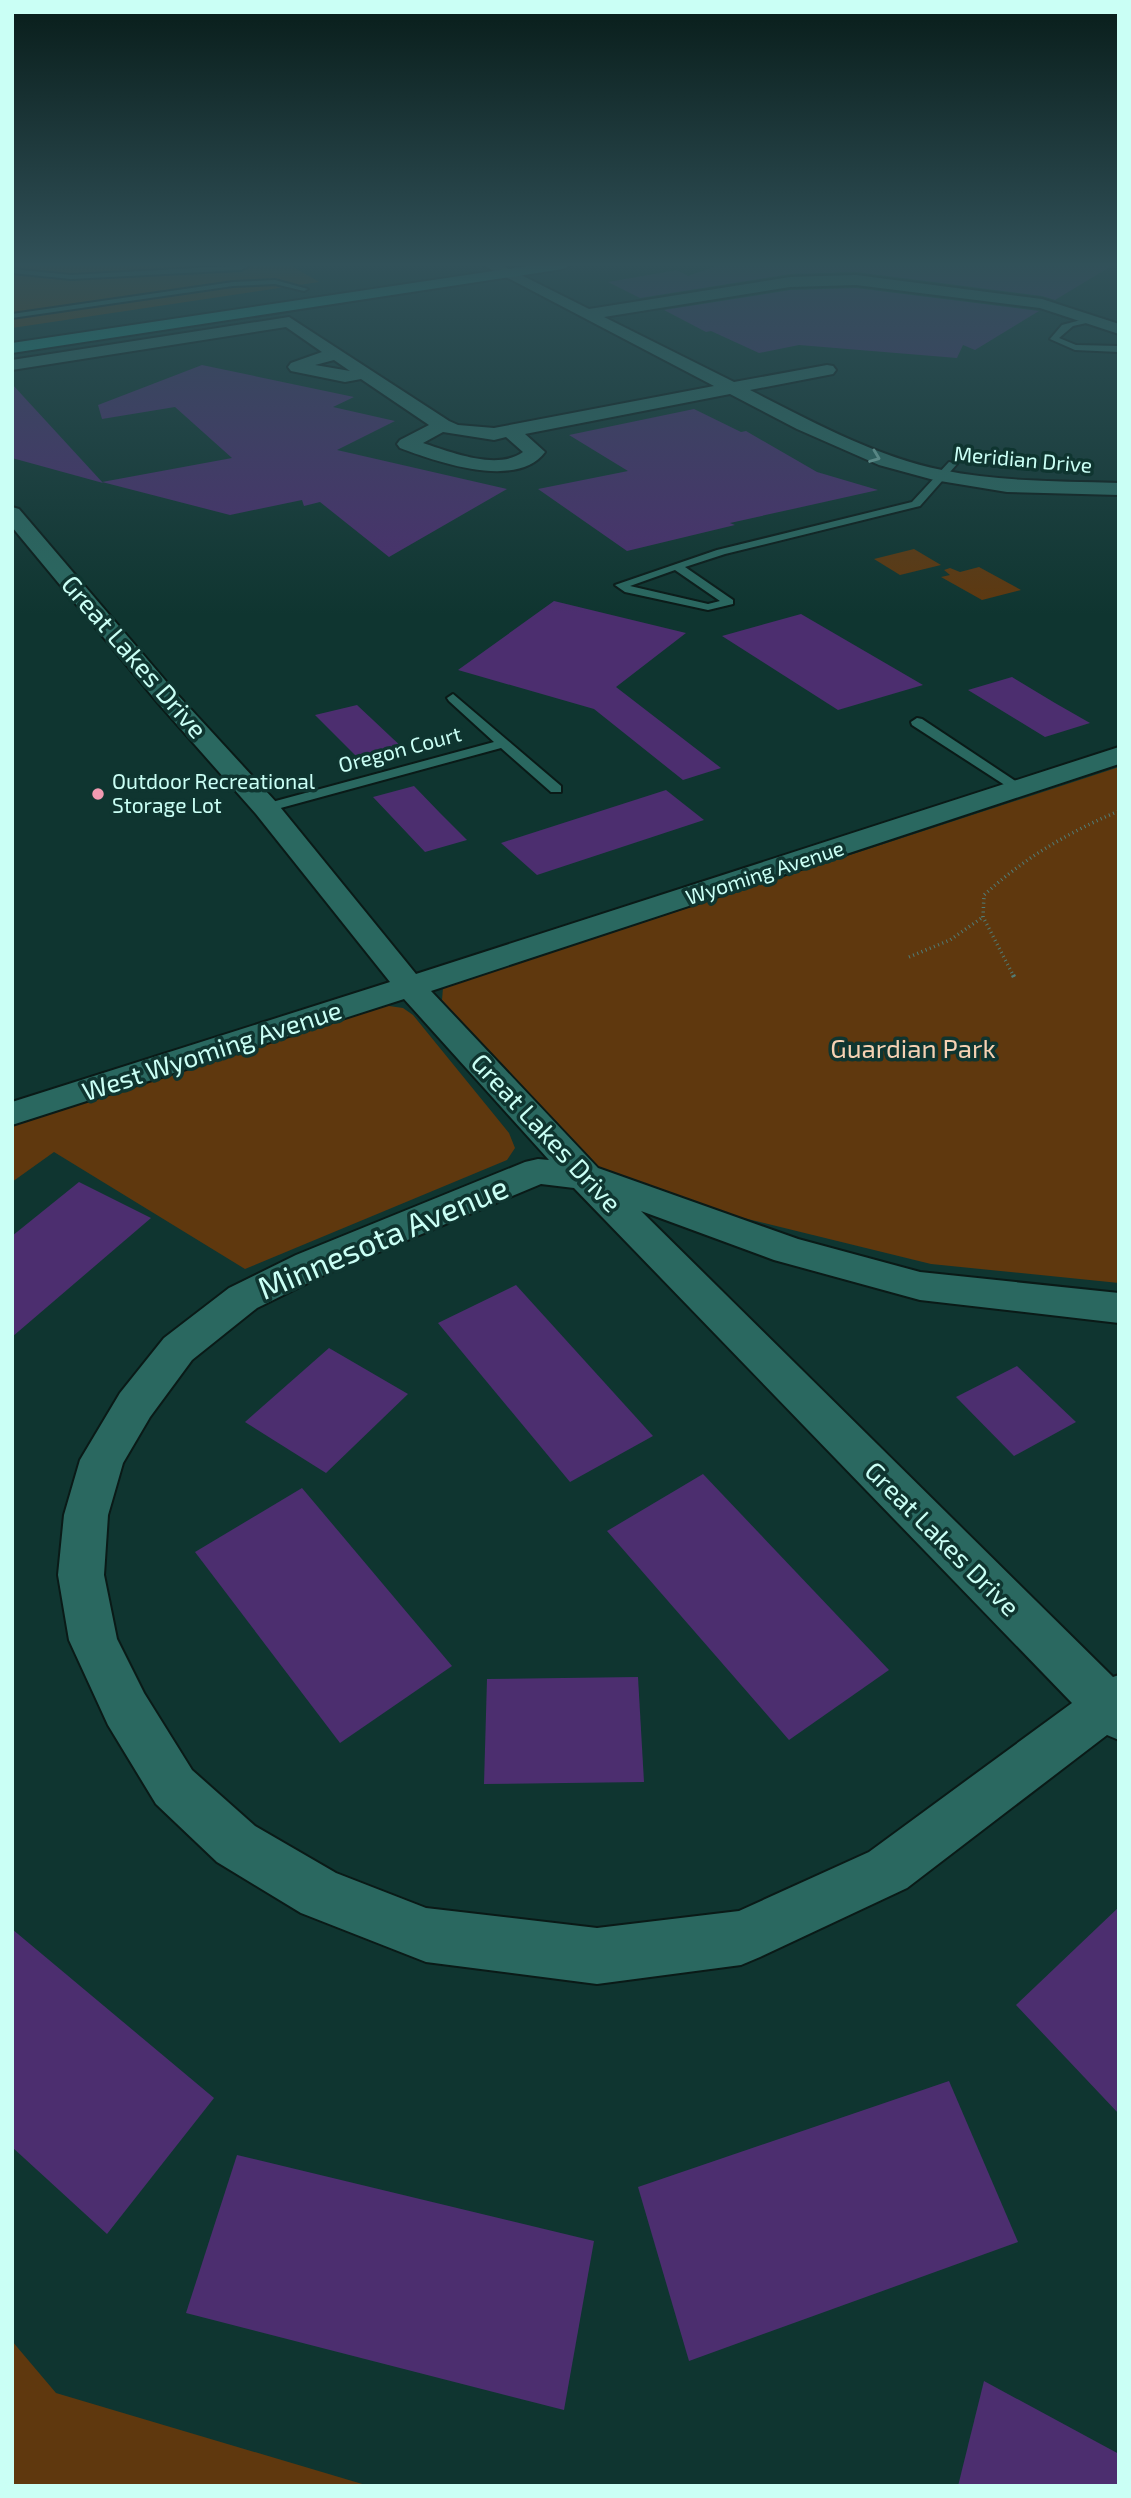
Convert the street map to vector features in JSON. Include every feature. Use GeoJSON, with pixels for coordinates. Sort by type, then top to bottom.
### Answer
{"type":"FeatureCollection","features":[{"type":"Feature","properties":{"kind":"street"},"geometry":{"type":"LineString","coordinates":[[378,382],[442,425],[473,433],[511,432],[762,382]]}},
{"type":"Feature","properties":{"kind":"street","name":"Meridian Drive"},"geometry":{"type":"LineString","coordinates":[[723,382],[886,461],[947,470],[1046,476],[1119,476]]}},
{"type":"Feature","properties":{"kind":"street","name":"Meridian Drive"},"geometry":{"type":"LineString","coordinates":[[762,382],[785,394]]}},
{"type":"Feature","properties":{"kind":"street","name":"Meridian Drive"},"geometry":{"type":"LineString","coordinates":[[807,406],[882,443],[947,470],[1007,486],[1119,489]]}},
{"type":"Feature","properties":{"kind":"street"},"geometry":{"type":"LineString","coordinates":[[442,425],[407,443],[424,451],[505,466],[523,462],[535,452],[511,432]]}},
{"type":"Feature","properties":{"kind":"street","name":"Great Lakes Drive"},"geometry":{"type":"LineString","coordinates":[[12,513],[167,698],[267,808],[411,988],[585,1177],[1115,1707]]}},
{"type":"Feature","properties":{"kind":"street","name":"Wyoming Avenue"},"geometry":{"type":"LineString","coordinates":[[411,988],[1119,755]]}},
{"type":"Feature","properties":{"kind":"street","name":"West Wyoming Avenue"},"geometry":{"type":"LineString","coordinates":[[12,1114],[411,988]]}},
{"type":"Feature","properties":{"kind":"street","name":"Minnesota Avenue"},"geometry":{"type":"LineString","coordinates":[[1115,1707],[888,1870],[741,1938],[597,1956],[426,1935],[320,1894],[236,1844],[174,1787],[125,1709],[93,1640],[81,1575],[86,1515],[102,1460],[135,1405],[177,1349],[243,1298],[310,1265],[538,1171],[585,1177],[788,1250],[920,1286],[1119,1308]]}},
{"type":"Feature","properties":{"kind":"lane"},"geometry":{"type":"LineString","coordinates":[[676,566],[730,600],[708,607],[629,590],[621,585],[676,566],[916,504],[947,470]]}},
{"type":"Feature","properties":{"kind":"lane","name":"Oregon Court"},"geometry":{"type":"LineString","coordinates":[[453,698],[556,789]]}},
{"type":"Feature","properties":{"kind":"lane"},"geometry":{"type":"LineString","coordinates":[[917,722],[1018,788]]}},
{"type":"Feature","properties":{"kind":"lane","name":"Oregon Court"},"geometry":{"type":"LineString","coordinates":[[267,808],[504,743]]}},
{"type":"Feature","properties":{"kind":"path"},"geometry":{"type":"LineString","coordinates":[[1015,979],[983,917],[984,895],[1001,878],[1073,833],[1119,811]]}},
{"type":"Feature","properties":{"kind":"path"},"geometry":{"type":"LineString","coordinates":[[909,957],[950,940],[983,917]]}},
{"type":"Feature","properties":{"kind":"green space"},"geometry":{"type":"Polygon","coordinates":[[[914,549],[941,565],[900,575],[874,559],[914,549]]]}},
{"type":"Feature","properties":{"kind":"green space"},"geometry":{"type":"Polygon","coordinates":[[[979,567],[1021,590],[982,600],[941,577],[950,575],[944,570],[950,568],[960,572],[979,567]]]}},
{"type":"Feature","properties":{"kind":"green space","name":"Guardian Park"},"geometry":{"type":"Polygon","coordinates":[[[1119,767],[1119,1283],[931,1264],[609,1185],[442,1000],[443,988],[1119,767]]]}},
{"type":"Feature","properties":{"kind":"green space"},"geometry":{"type":"Polygon","coordinates":[[[382,1005],[403,1008],[413,1015],[509,1133],[515,1148],[507,1160],[245,1269],[54,1152],[12,1182],[12,1124],[382,1005]]]}},
{"type":"Feature","properties":{"kind":"green space"},"geometry":{"type":"Polygon","coordinates":[[[12,2341],[56,2393],[369,2486],[12,2486],[12,2341]]]}},
{"type":"Feature","properties":{"kind":"building"},"geometry":{"type":"Polygon","coordinates":[[[159,382],[281,382],[354,397],[333,407],[395,421],[337,450],[507,489],[389,557],[320,502],[304,506],[302,500],[230,515],[102,482],[232,458],[175,407],[102,419],[98,405],[159,382]]]}},
{"type":"Feature","properties":{"kind":"building"},"geometry":{"type":"Polygon","coordinates":[[[12,384],[103,483],[12,458],[12,384]]]}},
{"type":"Feature","properties":{"kind":"building"},"geometry":{"type":"Polygon","coordinates":[[[694,409],[741,432],[746,431],[817,472],[878,490],[730,523],[735,525],[627,551],[538,489],[628,471],[569,435],[694,409]]]}},
{"type":"Feature","properties":{"kind":"building"},"geometry":{"type":"Polygon","coordinates":[[[554,601],[686,633],[616,687],[721,768],[683,780],[594,709],[458,670],[554,601]]]}},
{"type":"Feature","properties":{"kind":"building"},"geometry":{"type":"Polygon","coordinates":[[[801,614],[923,685],[838,710],[722,636],[801,614]]]}},
{"type":"Feature","properties":{"kind":"building"},"geometry":{"type":"Polygon","coordinates":[[[1012,677],[1090,723],[1045,737],[968,690],[1012,677]]]}},
{"type":"Feature","properties":{"kind":"building"},"geometry":{"type":"Polygon","coordinates":[[[357,705],[406,751],[363,763],[315,715],[357,705]]]}},
{"type":"Feature","properties":{"kind":"building"},"geometry":{"type":"Polygon","coordinates":[[[414,786],[467,840],[425,852],[373,797],[414,786]]]}},
{"type":"Feature","properties":{"kind":"building"},"geometry":{"type":"Polygon","coordinates":[[[666,790],[704,820],[537,875],[501,843],[666,790]]]}},
{"type":"Feature","properties":{"kind":"building"},"geometry":{"type":"Polygon","coordinates":[[[79,1182],[151,1218],[12,1337],[12,1236],[79,1182]]]}},
{"type":"Feature","properties":{"kind":"building"},"geometry":{"type":"Polygon","coordinates":[[[516,1285],[653,1436],[570,1482],[438,1323],[516,1285]]]}},
{"type":"Feature","properties":{"kind":"building"},"geometry":{"type":"Polygon","coordinates":[[[329,1348],[408,1394],[326,1473],[245,1422],[329,1348]]]}},
{"type":"Feature","properties":{"kind":"building"},"geometry":{"type":"Polygon","coordinates":[[[1017,1366],[1076,1422],[1014,1456],[956,1397],[1017,1366]]]}},
{"type":"Feature","properties":{"kind":"building"},"geometry":{"type":"Polygon","coordinates":[[[703,1474],[889,1670],[789,1740],[607,1531],[703,1474]]]}},
{"type":"Feature","properties":{"kind":"building"},"geometry":{"type":"Polygon","coordinates":[[[302,1488],[452,1666],[340,1743],[195,1552],[302,1488]]]}},
{"type":"Feature","properties":{"kind":"building"},"geometry":{"type":"Polygon","coordinates":[[[638,1677],[644,1782],[484,1784],[487,1679],[638,1677]]]}},
{"type":"Feature","properties":{"kind":"building"},"geometry":{"type":"Polygon","coordinates":[[[1119,1907],[1119,2114],[1016,2005],[1119,1907]]]}},
{"type":"Feature","properties":{"kind":"building"},"geometry":{"type":"Polygon","coordinates":[[[12,1929],[214,2098],[107,2234],[12,2147],[12,1929]]]}},
{"type":"Feature","properties":{"kind":"building"},"geometry":{"type":"Polygon","coordinates":[[[949,2081],[1018,2242],[689,2361],[638,2187],[949,2081]]]}},
{"type":"Feature","properties":{"kind":"building"},"geometry":{"type":"Polygon","coordinates":[[[237,2155],[594,2241],[564,2410],[186,2313],[237,2155]]]}},
{"type":"Feature","properties":{"kind":"building"},"geometry":{"type":"Polygon","coordinates":[[[984,2381],[1119,2454],[1119,2486],[958,2486],[984,2381]]]}},
{"type":"Feature","properties":{"kind":"place","name":"Outdoor Recreational Storage Lot"},"geometry":{"type":"Point","coordinates":[98,794]}}]}
